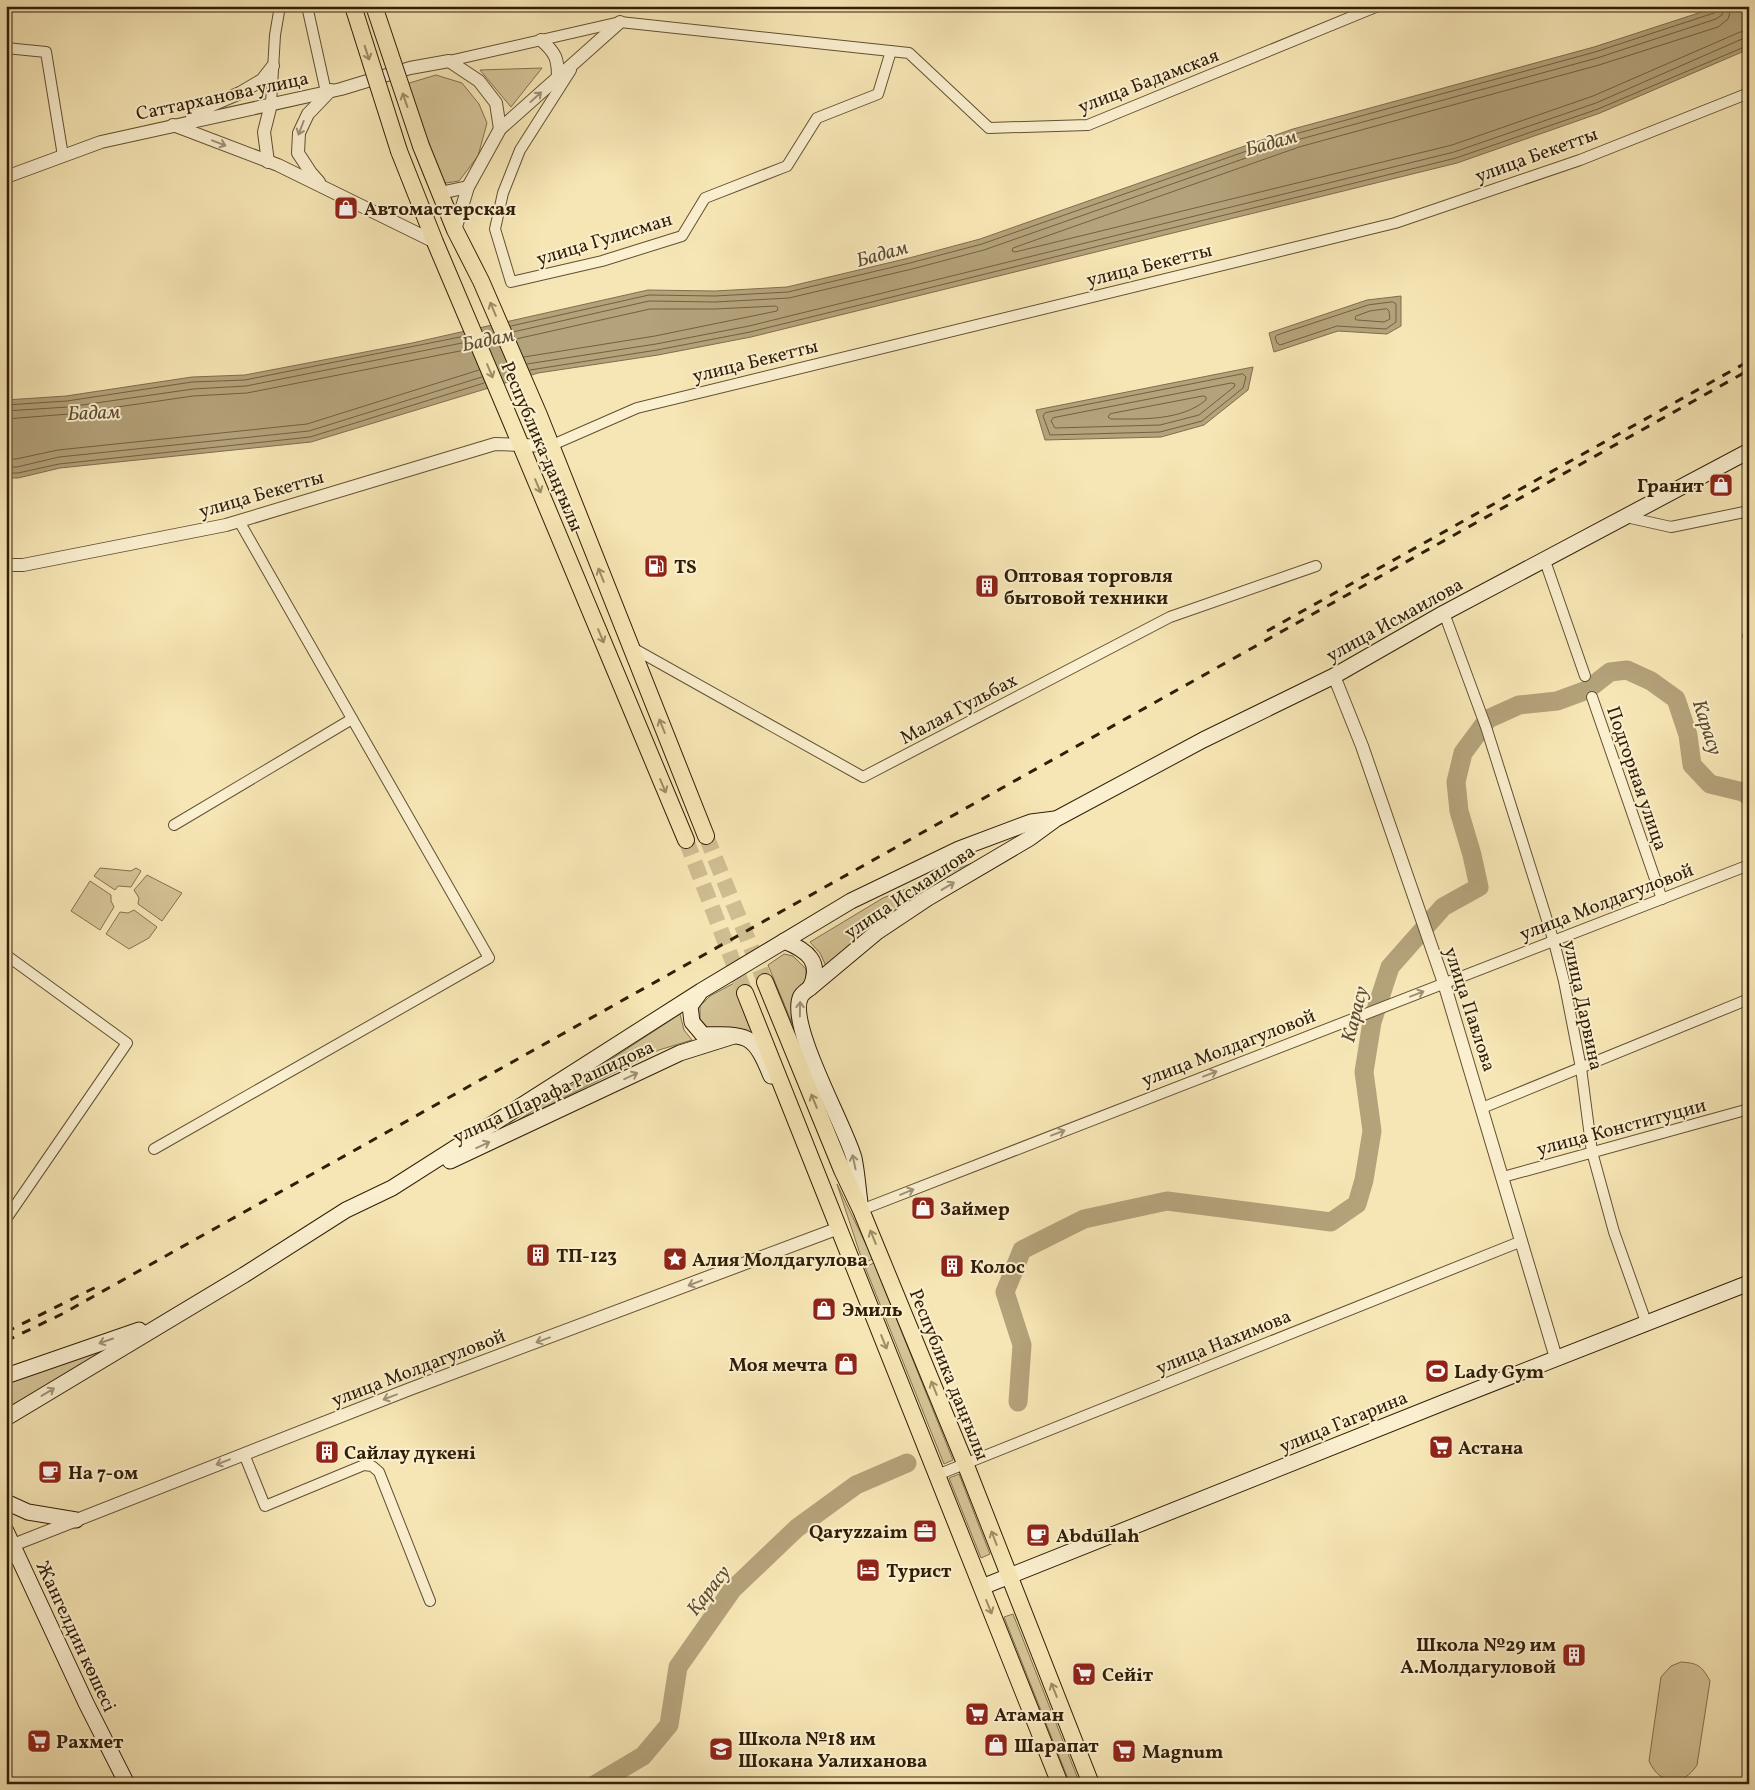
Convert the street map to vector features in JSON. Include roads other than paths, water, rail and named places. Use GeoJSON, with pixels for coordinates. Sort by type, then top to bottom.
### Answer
{"type":"FeatureCollection","features":[{"type":"Feature","properties":{"kind":"main road","name":"Республика даңғылы"},"geometry":{"type":"LineString","coordinates":[[353,6],[398,151],[686,840]]}},
{"type":"Feature","properties":{"kind":"main road","name":"Республика даңғылы"},"geometry":{"type":"LineString","coordinates":[[374,6],[421,146],[455,230],[482,283],[548,440],[706,836]]}},
{"type":"Feature","properties":{"kind":"main road","name":"улица Исмаилова"},"geometry":{"type":"LineString","coordinates":[[861,1210],[854,1157],[808,1048],[802,1029],[799,1011],[801,996],[810,988],[877,932],[928,898],[1030,838],[1056,819],[1203,740],[1334,676],[1444,613],[1749,451]]}},
{"type":"Feature","properties":{"kind":"main road","name":"улица Исмаилова"},"geometry":{"type":"LineString","coordinates":[[701,991],[851,901],[959,850],[1031,822],[1056,819]]}},
{"type":"Feature","properties":{"kind":"main road"},"geometry":{"type":"LineString","coordinates":[[784,941],[798,946],[806,952],[815,965],[815,977],[810,988]]}},
{"type":"Feature","properties":{"kind":"main road","name":"Республика даңғылы"},"geometry":{"type":"LineString","coordinates":[[765,982],[965,1463],[1091,1784]]}},
{"type":"Feature","properties":{"kind":"main road"},"geometry":{"type":"LineString","coordinates":[[701,991],[690,1006],[692,1022],[703,1035],[734,1036],[747,1039],[755,1047],[764,1061],[811,1176],[836,1222]]}},
{"type":"Feature","properties":{"kind":"main road","name":"улица Шарафа Рашидова"},"geometry":{"type":"LineString","coordinates":[[392,1188],[701,991]]}},
{"type":"Feature","properties":{"kind":"main road"},"geometry":{"type":"LineString","coordinates":[[745,993],[1060,1784]]}},
{"type":"Feature","properties":{"kind":"main road","name":"улица Шарафа Рашидова"},"geometry":{"type":"LineString","coordinates":[[169,1319],[244,1275],[346,1210],[680,1053],[734,1036]]}},
{"type":"Feature","properties":{"kind":"main road","name":"улица Гагарина"},"geometry":{"type":"LineString","coordinates":[[982,1587],[1646,1322],[1749,1283]]}},
{"type":"Feature","properties":{"kind":"main road"},"geometry":{"type":"LineString","coordinates":[[6,1376],[169,1319]]}},
{"type":"Feature","properties":{"kind":"main road"},"geometry":{"type":"LineString","coordinates":[[6,1418],[169,1319]]}},
{"type":"Feature","properties":{"kind":"main road"},"geometry":{"type":"LineString","coordinates":[[6,1502],[28,1512],[76,1520]]}},
{"type":"Feature","properties":{"kind":"main road","name":"Жангелдин көшесі"},"geometry":{"type":"LineString","coordinates":[[6,1531],[74,1678],[127,1784]]}},
{"type":"Feature","properties":{"kind":"street"},"geometry":{"type":"LineString","coordinates":[[268,162],[264,132],[271,104],[275,35],[281,6]]}},
{"type":"Feature","properties":{"kind":"street"},"geometry":{"type":"LineString","coordinates":[[307,6],[328,91],[308,114],[298,133],[298,153],[310,173],[325,188]]}},
{"type":"Feature","properties":{"kind":"street","name":"улица Бадамская"},"geometry":{"type":"LineString","coordinates":[[449,61],[620,22],[909,53],[989,128],[1088,126],[1378,6]]}},
{"type":"Feature","properties":{"kind":"street"},"geometry":{"type":"LineString","coordinates":[[455,230],[468,187],[500,130],[620,22]]}},
{"type":"Feature","properties":{"kind":"street"},"geometry":{"type":"LineString","coordinates":[[541,40],[552,50],[558,63],[558,78]]}},
{"type":"Feature","properties":{"kind":"street"},"geometry":{"type":"LineString","coordinates":[[6,48],[46,52],[63,156]]}},
{"type":"Feature","properties":{"kind":"street","name":"улица Гулисман"},"geometry":{"type":"LineString","coordinates":[[575,62],[520,150],[503,193],[495,229],[511,282],[602,261],[682,236],[705,198],[787,166],[817,118],[878,94],[891,51]]}},
{"type":"Feature","properties":{"kind":"street"},"geometry":{"type":"LineString","coordinates":[[449,61],[479,80],[496,103],[500,130]]}},
{"type":"Feature","properties":{"kind":"street","name":"Саттарханова улица"},"geometry":{"type":"LineString","coordinates":[[6,177],[101,142],[341,89],[410,68],[449,61]]}},
{"type":"Feature","properties":{"kind":"street"},"geometry":{"type":"LineString","coordinates":[[178,124],[240,94],[262,80],[273,66]]}},
{"type":"Feature","properties":{"kind":"street","name":"улица Бекетты"},"geometry":{"type":"LineString","coordinates":[[6,565],[23,565],[239,521],[495,444],[548,440],[637,408],[1395,224],[1580,160],[1749,93]]}},
{"type":"Feature","properties":{"kind":"street"},"geometry":{"type":"LineString","coordinates":[[178,124],[325,188],[435,242]]}},
{"type":"Feature","properties":{"kind":"street"},"geometry":{"type":"LineString","coordinates":[[440,193],[468,187]]}},
{"type":"Feature","properties":{"kind":"street"},"geometry":{"type":"LineString","coordinates":[[1626,517],[1670,527],[1749,511]]}},
{"type":"Feature","properties":{"kind":"street"},"geometry":{"type":"LineString","coordinates":[[154,1149],[489,958],[239,521]]}},
{"type":"Feature","properties":{"kind":"street"},"geometry":{"type":"LineString","coordinates":[[1545,561],[1585,676]]}},
{"type":"Feature","properties":{"kind":"street","name":"Малая Гульбах"},"geometry":{"type":"LineString","coordinates":[[630,646],[863,777],[1170,617],[1316,566]]}},
{"type":"Feature","properties":{"kind":"street","name":"улица Дарвина"},"geometry":{"type":"LineString","coordinates":[[1444,613],[1486,727],[1554,942],[1564,981],[1580,1068],[1592,1152],[1614,1232],[1646,1322]]}},
{"type":"Feature","properties":{"kind":"street","name":"улица Павлова"},"geometry":{"type":"LineString","coordinates":[[1334,676],[1362,746],[1444,983],[1556,1358]]}},
{"type":"Feature","properties":{"kind":"street","name":"Подгорная улица"},"geometry":{"type":"LineString","coordinates":[[1592,697],[1662,899]]}},
{"type":"Feature","properties":{"kind":"street"},"geometry":{"type":"LineString","coordinates":[[174,825],[352,719]]}},
{"type":"Feature","properties":{"kind":"street","name":"улица Молдагуловой"},"geometry":{"type":"LineString","coordinates":[[861,1210],[1749,865]]}},
{"type":"Feature","properties":{"kind":"street"},"geometry":{"type":"LineString","coordinates":[[6,955],[127,1043],[6,1219]]}},
{"type":"Feature","properties":{"kind":"street"},"geometry":{"type":"LineString","coordinates":[[1482,1108],[1749,999]]}},
{"type":"Feature","properties":{"kind":"street","name":"улица Конституции"},"geometry":{"type":"LineString","coordinates":[[1503,1176],[1749,1110]]}},
{"type":"Feature","properties":{"kind":"street","name":"улица Молдагуловой"},"geometry":{"type":"LineString","coordinates":[[13,1545],[836,1222]]}},
{"type":"Feature","properties":{"kind":"street","name":"улица Нахимова"},"geometry":{"type":"LineString","coordinates":[[937,1475],[1522,1240]]}},
{"type":"Feature","properties":{"kind":"street"},"geometry":{"type":"LineString","coordinates":[[244,1454],[265,1506],[364,1465],[372,1466],[379,1472],[430,1601]]}},
{"type":"Feature","properties":{"kind":"water","name":"Бадам"},"geometry":{"type":"Polygon","coordinates":[[[1720,6],[1749,6],[1749,49],[1600,113],[1457,163],[751,337],[658,355],[538,373],[311,442],[60,468],[18,478],[6,478],[6,400],[66,396],[192,377],[245,375],[412,343],[648,290],[715,291],[787,287],[980,239],[1293,129],[1594,47],[1720,6]]]}},
{"type":"Feature","properties":{"kind":"water"},"geometry":{"type":"Polygon","coordinates":[[[1401,296],[1401,326],[1387,334],[1338,331],[1274,352],[1269,333],[1367,300],[1401,296]]]}},
{"type":"Feature","properties":{"kind":"water"},"geometry":{"type":"Polygon","coordinates":[[[1253,367],[1248,390],[1204,425],[1161,437],[1045,440],[1036,410],[1253,367]]]}},
{"type":"Feature","properties":{"kind":"waterway","name":"Карасу"},"geometry":{"type":"LineString","coordinates":[[1018,1402],[1022,1345],[1005,1292],[1022,1250],[1084,1219],[1167,1201],[1331,1222],[1357,1204],[1364,1180],[1372,1131],[1364,1072],[1372,1022],[1390,967],[1443,907],[1479,887],[1459,811],[1456,782],[1463,753],[1488,719],[1519,705],[1557,701],[1587,690],[1610,672],[1627,670],[1651,681],[1676,699],[1688,735],[1692,765],[1710,784],[1743,792],[1749,796]]}},
{"type":"Feature","properties":{"kind":"waterway","name":"Қарасу"},"geometry":{"type":"LineString","coordinates":[[596,1784],[643,1756],[669,1725],[678,1667],[732,1590],[797,1528],[856,1485],[907,1463]]}},
{"type":"Feature","properties":{"kind":"tunnel"},"geometry":{"type":"LineString","coordinates":[[706,836],[765,982]]}},
{"type":"Feature","properties":{"kind":"tunnel"},"geometry":{"type":"LineString","coordinates":[[686,840],[745,993]]}},
{"type":"Feature","properties":{"kind":"railway"},"geometry":{"type":"LineString","coordinates":[[1267,631],[1749,361]]}},
{"type":"Feature","properties":{"kind":"railway"},"geometry":{"type":"LineString","coordinates":[[6,1341],[62,1314],[1749,370]]}},
{"type":"Feature","properties":{"kind":"railway"},"geometry":{"type":"LineString","coordinates":[[6,1332],[98,1286]]}},
{"type":"Feature","properties":{"kind":"place","name":"Автомастерская"},"geometry":{"type":"Point","coordinates":[346,208]}},
{"type":"Feature","properties":{"kind":"place","name":"Гранит"},"geometry":{"type":"Point","coordinates":[1721,485]}},
{"type":"Feature","properties":{"kind":"place","name":"TS"},"geometry":{"type":"Point","coordinates":[656,566]}},
{"type":"Feature","properties":{"kind":"place","name":"Оптовая торговля бытовой техники"},"geometry":{"type":"Point","coordinates":[987,586]}},
{"type":"Feature","properties":{"kind":"place","name":"Займер"},"geometry":{"type":"Point","coordinates":[923,1208]}},
{"type":"Feature","properties":{"kind":"place","name":"ТП-123"},"geometry":{"type":"Point","coordinates":[538,1255]}},
{"type":"Feature","properties":{"kind":"place","name":"Алия Молдагулова"},"geometry":{"type":"Point","coordinates":[675,1259]}},
{"type":"Feature","properties":{"kind":"place","name":"Колос"},"geometry":{"type":"Point","coordinates":[952,1266]}},
{"type":"Feature","properties":{"kind":"place","name":"Эмиль"},"geometry":{"type":"Point","coordinates":[824,1309]}},
{"type":"Feature","properties":{"kind":"place","name":"Моя мечта"},"geometry":{"type":"Point","coordinates":[846,1364]}},
{"type":"Feature","properties":{"kind":"place","name":"Lady Gym"},"geometry":{"type":"Point","coordinates":[1437,1371]}},
{"type":"Feature","properties":{"kind":"place","name":"Астана"},"geometry":{"type":"Point","coordinates":[1441,1447]}},
{"type":"Feature","properties":{"kind":"place","name":"Сайлау дүкені"},"geometry":{"type":"Point","coordinates":[327,1452]}},
{"type":"Feature","properties":{"kind":"place","name":"На 7-ом"},"geometry":{"type":"Point","coordinates":[50,1472]}},
{"type":"Feature","properties":{"kind":"place","name":"Qaryzzaim"},"geometry":{"type":"Point","coordinates":[925,1531]}},
{"type":"Feature","properties":{"kind":"place","name":"Аbdullah"},"geometry":{"type":"Point","coordinates":[1038,1535]}},
{"type":"Feature","properties":{"kind":"place","name":"Турист"},"geometry":{"type":"Point","coordinates":[868,1570]}},
{"type":"Feature","properties":{"kind":"place","name":"Школа №29 им А.Молдагуловой"},"geometry":{"type":"Point","coordinates":[1574,1655]}},
{"type":"Feature","properties":{"kind":"place","name":"Сейіт"},"geometry":{"type":"Point","coordinates":[1084,1674]}},
{"type":"Feature","properties":{"kind":"place","name":"Атаман"},"geometry":{"type":"Point","coordinates":[977,1714]}},
{"type":"Feature","properties":{"kind":"place","name":"Рахмет"},"geometry":{"type":"Point","coordinates":[39,1741]}},
{"type":"Feature","properties":{"kind":"place","name":"Шарапат"},"geometry":{"type":"Point","coordinates":[996,1745]}},
{"type":"Feature","properties":{"kind":"place","name":"Школа №18 им Шокана Уалиханова"},"geometry":{"type":"Point","coordinates":[721,1749]}},
{"type":"Feature","properties":{"kind":"place","name":"Magnum"},"geometry":{"type":"Point","coordinates":[1124,1751]}}]}
